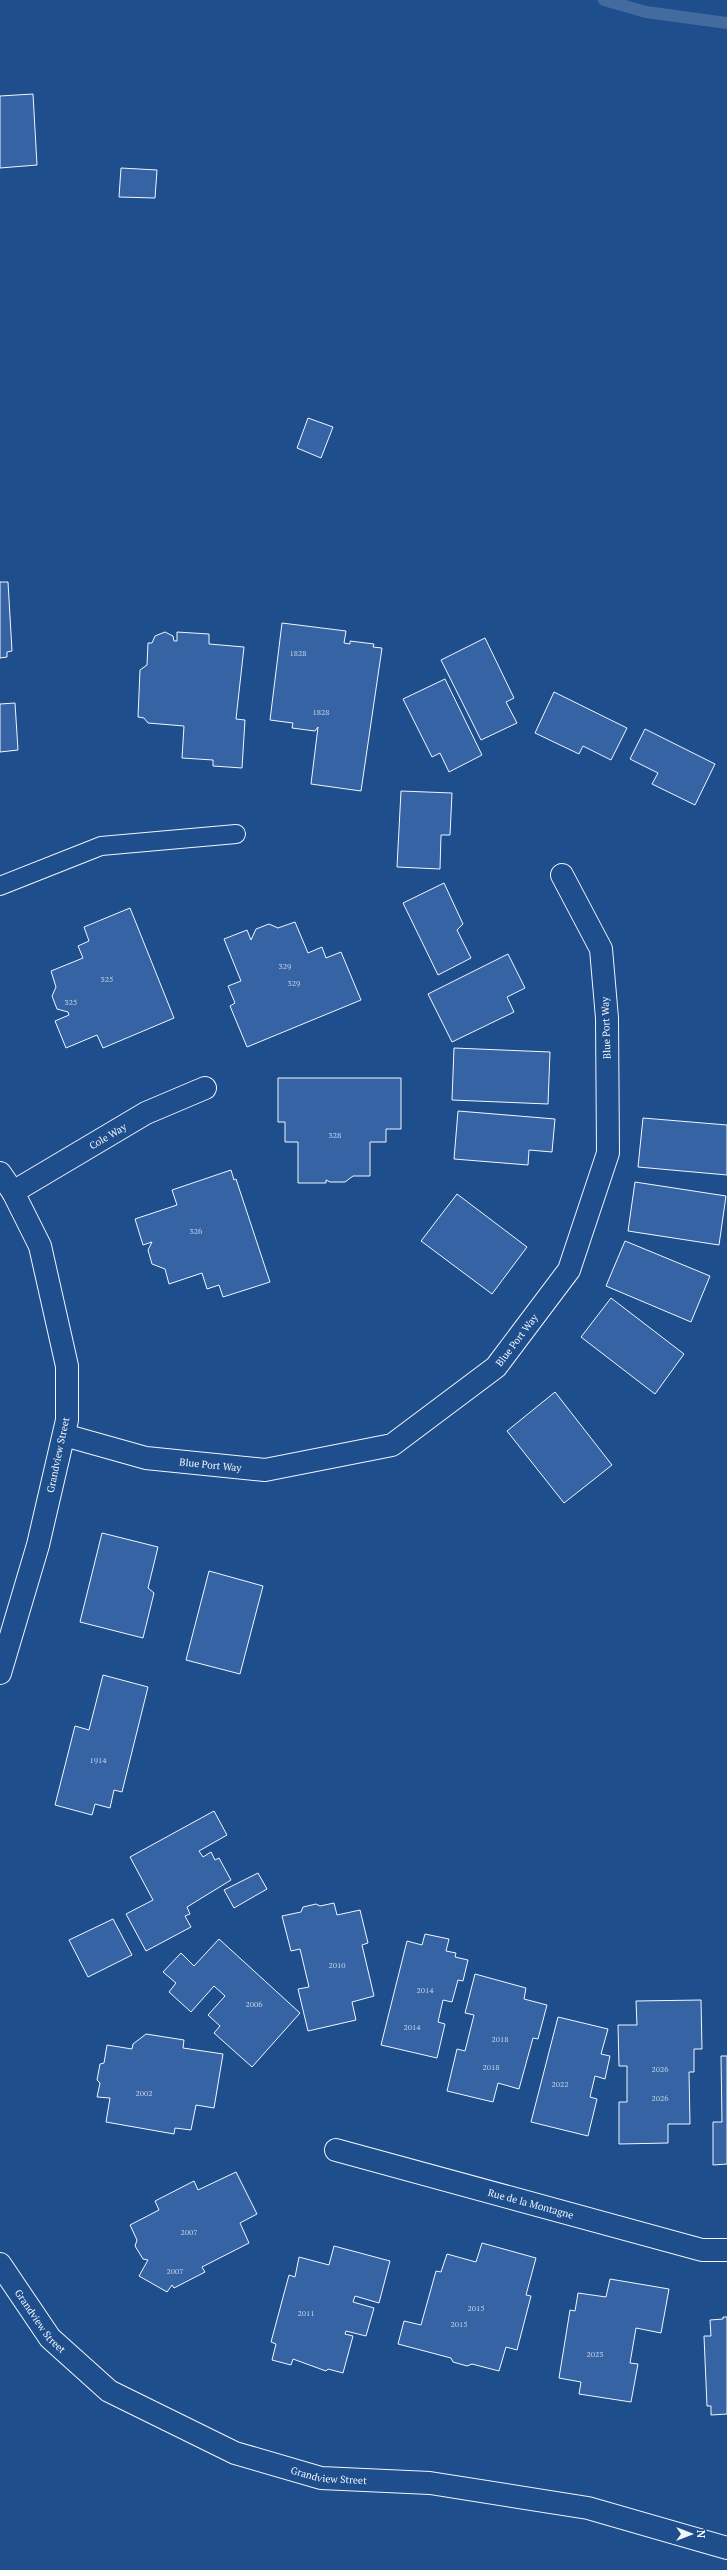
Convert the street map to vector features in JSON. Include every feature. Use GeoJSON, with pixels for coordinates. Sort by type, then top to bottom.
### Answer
{"type":"FeatureCollection","features":[{"type":"Feature","properties":{"kind":"street","name":"Blue Port Way"},"geometry":{"type":"LineString","coordinates":[[64,1435],[146,1458],[266,1470],[392,1445],[496,1367],[569,1270],[608,1153],[607,1018],[601,949],[562,874]]}},
{"type":"Feature","properties":{"kind":"street","name":"Cole Way"},"geometry":{"type":"LineString","coordinates":[[13,1192],[146,1113],[205,1088]]}},
{"type":"Feature","properties":{"kind":"street","name":"Grandview Street"},"geometry":{"type":"LineString","coordinates":[[0,1173],[13,1192],[40,1246],[68,1366],[68,1420],[38,1545],[0,1673]]}},
{"type":"Feature","properties":{"kind":"street","name":"Rue de la Montagne"},"geometry":{"type":"LineString","coordinates":[[336,2150],[702,2250],[727,2250]]}},
{"type":"Feature","properties":{"kind":"street","name":"Grandview Street"},"geometry":{"type":"LineString","coordinates":[[0,2264],[50,2338],[109,2391],[235,2453],[321,2478],[430,2483],[588,2508],[727,2548]]}},
{"type":"Feature","properties":{"kind":"lane"},"geometry":{"type":"LineString","coordinates":[[0,886],[101,846],[236,834]]}},
{"type":"Feature","properties":{"kind":"building"},"geometry":{"type":"Polygon","coordinates":[[[33,94],[37,165],[0,168],[0,96],[33,94]]]}},
{"type":"Feature","properties":{"kind":"building"},"geometry":{"type":"Polygon","coordinates":[[[121,168],[157,170],[155,198],[119,197],[121,168]]]}},
{"type":"Feature","properties":{"kind":"building"},"geometry":{"type":"Polygon","coordinates":[[[308,418],[333,427],[321,458],[297,448],[308,418]]]}},
{"type":"Feature","properties":{"kind":"building"},"geometry":{"type":"Polygon","coordinates":[[[0,582],[8,582],[12,651],[7,652],[7,657],[0,658],[0,582]]]}},
{"type":"Feature","properties":{"kind":"building"},"geometry":{"type":"Polygon","coordinates":[[[282,623],[346,631],[344,643],[350,644],[350,641],[374,644],[373,647],[382,648],[361,791],[311,784],[318,727],[315,731],[292,728],[293,723],[270,720],[282,623]]]}},
{"type":"Feature","properties":{"kind":"building"},"geometry":{"type":"Polygon","coordinates":[[[165,632],[173,636],[174,641],[177,641],[177,632],[209,634],[209,644],[244,647],[236,719],[245,720],[242,768],[213,766],[213,760],[182,758],[184,726],[148,723],[144,718],[138,717],[140,670],[147,665],[148,643],[152,643],[155,636],[165,632]]]}},
{"type":"Feature","properties":{"kind":"building"},"geometry":{"type":"Polygon","coordinates":[[[485,638],[514,698],[506,702],[517,723],[481,740],[441,660],[485,638]]]}},
{"type":"Feature","properties":{"kind":"building"},"geometry":{"type":"Polygon","coordinates":[[[445,679],[482,755],[449,772],[440,753],[432,757],[403,699],[445,679]]]}},
{"type":"Feature","properties":{"kind":"building"},"geometry":{"type":"Polygon","coordinates":[[[554,692],[627,728],[611,760],[583,746],[579,754],[535,733],[554,692]]]}},
{"type":"Feature","properties":{"kind":"building"},"geometry":{"type":"Polygon","coordinates":[[[15,703],[18,750],[0,752],[0,704],[15,703]]]}},
{"type":"Feature","properties":{"kind":"building"},"geometry":{"type":"Polygon","coordinates":[[[645,729],[715,764],[695,805],[652,784],[658,773],[630,759],[645,729]]]}},
{"type":"Feature","properties":{"kind":"building"},"geometry":{"type":"Polygon","coordinates":[[[401,791],[452,793],[450,835],[441,835],[440,869],[397,867],[401,791]]]}},
{"type":"Feature","properties":{"kind":"building"},"geometry":{"type":"Polygon","coordinates":[[[444,883],[463,924],[457,930],[471,958],[438,975],[403,903],[444,883]]]}},
{"type":"Feature","properties":{"kind":"building"},"geometry":{"type":"Polygon","coordinates":[[[130,908],[174,1018],[103,1048],[97,1035],[66,1048],[55,1021],[69,1015],[68,1012],[57,1009],[52,996],[56,987],[51,971],[83,958],[78,946],[89,941],[84,927],[130,908]]]}},
{"type":"Feature","properties":{"kind":"building"},"geometry":{"type":"Polygon","coordinates":[[[295,922],[308,953],[322,947],[326,958],[341,952],[361,1000],[247,1047],[230,1006],[235,1003],[228,986],[241,981],[224,939],[247,930],[251,940],[256,929],[269,924],[278,928],[295,922]]]}},
{"type":"Feature","properties":{"kind":"building"},"geometry":{"type":"Polygon","coordinates":[[[508,954],[525,988],[507,997],[514,1012],[452,1042],[428,994],[508,954]]]}},
{"type":"Feature","properties":{"kind":"building"},"geometry":{"type":"Polygon","coordinates":[[[454,1048],[550,1052],[548,1104],[452,1100],[454,1048]]]}},
{"type":"Feature","properties":{"kind":"building"},"geometry":{"type":"Polygon","coordinates":[[[278,1078],[401,1078],[401,1129],[386,1129],[386,1142],[370,1142],[370,1176],[353,1176],[345,1182],[330,1182],[326,1180],[326,1183],[298,1183],[298,1142],[285,1142],[285,1122],[278,1122],[278,1078]]]}},
{"type":"Feature","properties":{"kind":"building"},"geometry":{"type":"Polygon","coordinates":[[[458,1111],[555,1119],[552,1152],[529,1150],[528,1165],[454,1159],[458,1111]]]}},
{"type":"Feature","properties":{"kind":"building"},"geometry":{"type":"Polygon","coordinates":[[[643,1118],[727,1125],[727,1175],[638,1167],[643,1118]]]}},
{"type":"Feature","properties":{"kind":"building"},"geometry":{"type":"Polygon","coordinates":[[[231,1170],[234,1180],[236,1179],[270,1282],[223,1297],[219,1285],[207,1289],[202,1273],[169,1284],[165,1269],[152,1264],[148,1250],[152,1242],[143,1245],[135,1219],[177,1205],[172,1190],[231,1170]]]}},
{"type":"Feature","properties":{"kind":"building"},"geometry":{"type":"Polygon","coordinates":[[[635,1182],[726,1196],[719,1245],[628,1231],[635,1182]]]}},
{"type":"Feature","properties":{"kind":"building"},"geometry":{"type":"Polygon","coordinates":[[[457,1194],[527,1247],[492,1294],[421,1241],[457,1194]]]}},
{"type":"Feature","properties":{"kind":"building"},"geometry":{"type":"Polygon","coordinates":[[[625,1241],[710,1276],[691,1322],[606,1286],[625,1241]]]}},
{"type":"Feature","properties":{"kind":"building"},"geometry":{"type":"Polygon","coordinates":[[[611,1298],[684,1354],[655,1394],[581,1337],[611,1298]]]}},
{"type":"Feature","properties":{"kind":"building"},"geometry":{"type":"Polygon","coordinates":[[[555,1392],[612,1465],[564,1503],[507,1431],[555,1392]]]}},
{"type":"Feature","properties":{"kind":"building"},"geometry":{"type":"Polygon","coordinates":[[[102,1533],[158,1547],[148,1588],[154,1593],[143,1638],[80,1622],[102,1533]]]}},
{"type":"Feature","properties":{"kind":"building"},"geometry":{"type":"Polygon","coordinates":[[[209,1571],[263,1586],[240,1674],[186,1660],[209,1571]]]}},
{"type":"Feature","properties":{"kind":"building"},"geometry":{"type":"Polygon","coordinates":[[[103,1675],[148,1687],[122,1792],[114,1790],[110,1808],[95,1804],[92,1815],[55,1805],[75,1726],[89,1730],[103,1675]]]}},
{"type":"Feature","properties":{"kind":"building"},"geometry":{"type":"Polygon","coordinates":[[[214,1811],[227,1835],[199,1851],[203,1857],[211,1852],[215,1860],[219,1858],[231,1880],[187,1907],[190,1914],[185,1916],[191,1927],[146,1951],[126,1914],[153,1900],[130,1857],[214,1811]]]}},
{"type":"Feature","properties":{"kind":"building"},"geometry":{"type":"Polygon","coordinates":[[[258,1873],[267,1889],[234,1908],[224,1890],[258,1873]]]}},
{"type":"Feature","properties":{"kind":"building"},"geometry":{"type":"Polygon","coordinates":[[[334,1903],[337,1915],[360,1910],[368,1943],[362,1945],[374,1996],[352,2002],[356,2020],[308,2031],[298,1989],[309,1987],[300,1949],[291,1951],[282,1916],[301,1912],[303,1907],[316,1904],[320,1906],[334,1903]]]}},
{"type":"Feature","properties":{"kind":"building"},"geometry":{"type":"Polygon","coordinates":[[[113,1919],[132,1955],[88,1977],[69,1940],[113,1919]]]}},
{"type":"Feature","properties":{"kind":"building"},"geometry":{"type":"Polygon","coordinates":[[[425,1934],[449,1939],[446,1951],[456,1953],[455,1957],[468,1960],[463,1981],[458,1980],[452,2002],[443,2000],[438,2022],[445,2024],[437,2058],[381,2045],[407,1941],[422,1945],[425,1934]]]}},
{"type":"Feature","properties":{"kind":"building"},"geometry":{"type":"Polygon","coordinates":[[[219,1939],[300,2013],[252,2067],[214,2033],[220,2026],[208,2015],[225,1996],[214,1986],[191,2012],[169,1992],[176,1983],[163,1972],[181,1953],[194,1966],[219,1939]]]}},
{"type":"Feature","properties":{"kind":"building"},"geometry":{"type":"Polygon","coordinates":[[[475,1974],[526,1988],[524,1999],[547,2005],[538,2039],[533,2038],[519,2089],[498,2083],[493,2102],[447,2091],[457,2049],[465,2051],[474,2015],[465,2013],[475,1974]]]}},
{"type":"Feature","properties":{"kind":"building"},"geometry":{"type":"Polygon","coordinates":[[[701,2000],[702,2049],[694,2049],[694,2072],[689,2072],[690,2124],[668,2124],[668,2143],[619,2144],[619,2102],[627,2102],[627,2066],[619,2066],[618,2025],[637,2025],[636,2001],[701,2000]]]}},
{"type":"Feature","properties":{"kind":"building"},"geometry":{"type":"Polygon","coordinates":[[[558,2017],[608,2029],[601,2054],[610,2056],[605,2079],[595,2076],[590,2097],[597,2099],[588,2136],[531,2122],[558,2017]]]}},
{"type":"Feature","properties":{"kind":"building"},"geometry":{"type":"Polygon","coordinates":[[[146,2034],[184,2040],[183,2048],[223,2054],[214,2108],[196,2105],[191,2130],[175,2128],[174,2134],[106,2122],[110,2098],[97,2097],[100,2083],[97,2080],[100,2064],[104,2063],[107,2045],[132,2049],[133,2044],[146,2034]]]}},
{"type":"Feature","properties":{"kind":"building"},"geometry":{"type":"Polygon","coordinates":[[[721,2056],[727,2056],[727,2164],[713,2165],[713,2122],[722,2122],[721,2056]]]}},
{"type":"Feature","properties":{"kind":"building"},"geometry":{"type":"Polygon","coordinates":[[[236,2172],[257,2214],[240,2223],[249,2243],[202,2267],[205,2272],[174,2288],[172,2285],[167,2292],[139,2276],[148,2260],[143,2259],[135,2246],[137,2240],[130,2225],[159,2210],[155,2201],[194,2181],[198,2190],[236,2172]]]}},
{"type":"Feature","properties":{"kind":"building"},"geometry":{"type":"Polygon","coordinates":[[[482,2243],[536,2258],[526,2295],[531,2296],[517,2350],[506,2347],[499,2371],[472,2364],[467,2366],[453,2362],[451,2358],[398,2344],[404,2321],[421,2325],[436,2271],[441,2272],[447,2254],[476,2262],[482,2243]]]}},
{"type":"Feature","properties":{"kind":"building"},"geometry":{"type":"Polygon","coordinates":[[[334,2246],[390,2261],[379,2303],[355,2296],[353,2302],[374,2308],[366,2336],[346,2331],[345,2334],[353,2336],[343,2373],[328,2369],[326,2371],[293,2359],[291,2365],[272,2360],[276,2344],[271,2342],[289,2275],[295,2277],[299,2257],[329,2265],[334,2246]]]}},
{"type":"Feature","properties":{"kind":"building"},"geometry":{"type":"Polygon","coordinates":[[[610,2279],[669,2289],[661,2333],[636,2328],[630,2363],[638,2364],[631,2402],[579,2394],[581,2382],[559,2378],[570,2310],[575,2311],[578,2293],[606,2297],[610,2279]]]}},
{"type":"Feature","properties":{"kind":"building"},"geometry":{"type":"Polygon","coordinates":[[[723,2317],[727,2317],[727,2414],[711,2415],[711,2406],[707,2406],[704,2336],[711,2336],[710,2320],[723,2319],[723,2317]]]}},
{"type":"Feature","properties":{"kind":"waterway"},"geometry":{"type":"LineString","coordinates":[[604,0],[646,12],[727,23]]}}]}
